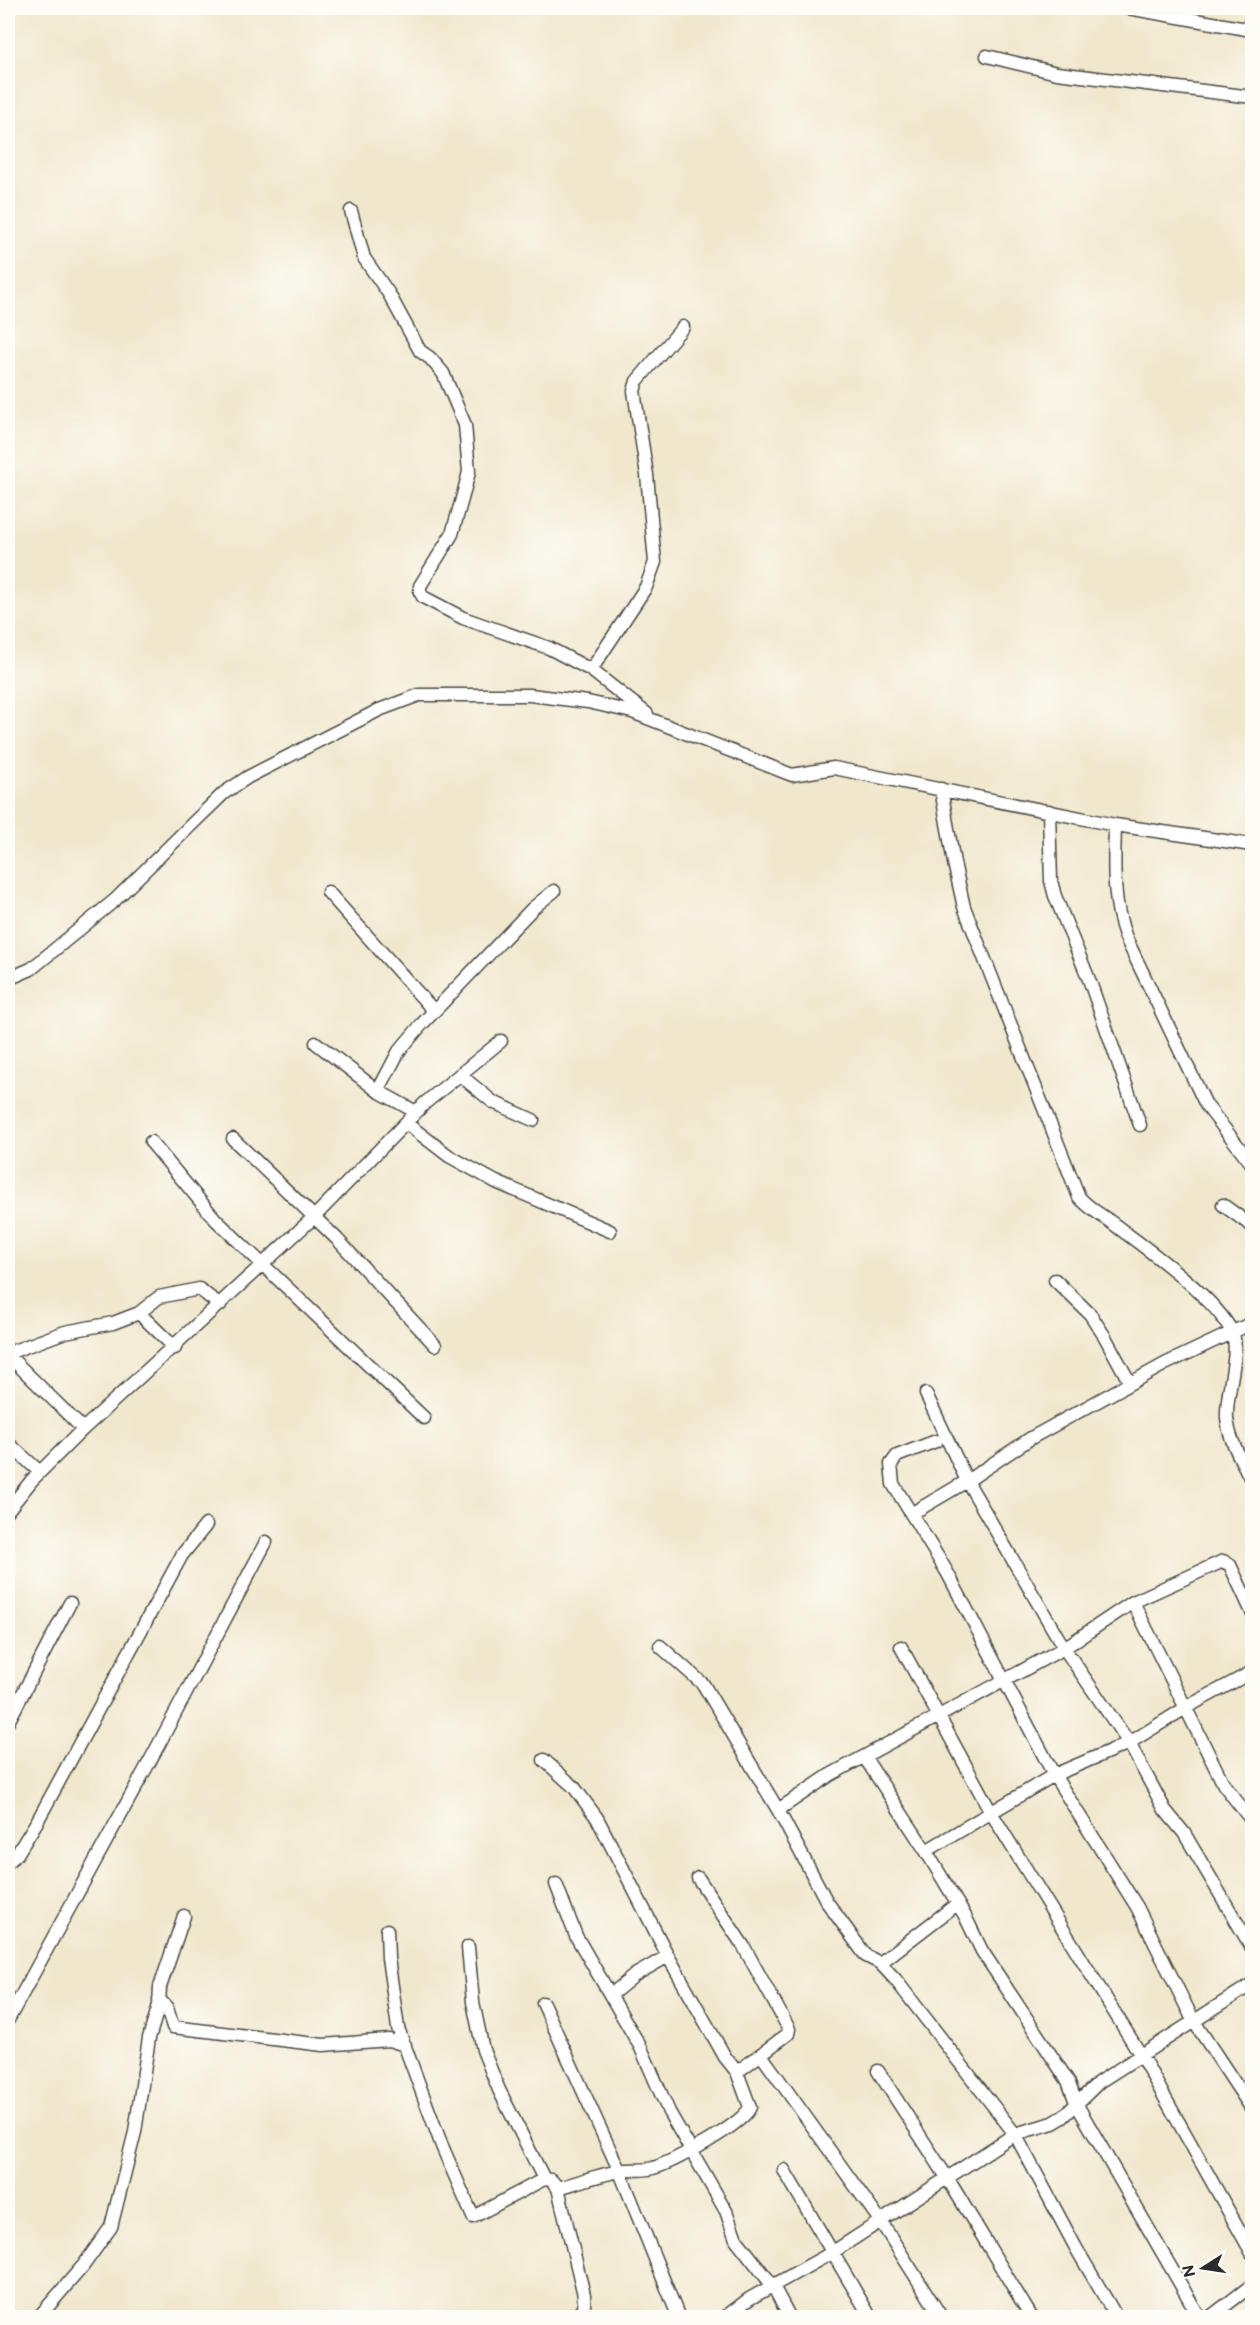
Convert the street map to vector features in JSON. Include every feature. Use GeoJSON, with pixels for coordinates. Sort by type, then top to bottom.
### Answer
{"type":"FeatureCollection","features":[{"type":"Feature","properties":{"kind":"street"},"geometry":{"type":"LineString","coordinates":[[1128,8],[1252,30]]}},
{"type":"Feature","properties":{"kind":"street"},"geometry":{"type":"LineString","coordinates":[[987,56],[1057,73],[1252,97]]}},
{"type":"Feature","properties":{"kind":"street"},"geometry":{"type":"LineString","coordinates":[[351,211],[364,258],[389,294],[420,351],[444,373],[465,425],[469,472],[462,499],[452,534],[420,586],[420,592],[423,597],[463,618],[549,648],[591,670],[656,722]]}},
{"type":"Feature","properties":{"kind":"street"},"geometry":{"type":"LineString","coordinates":[[591,670],[646,587],[655,562],[647,475],[634,391],[637,381],[683,327]]}},
{"type":"Feature","properties":{"kind":"street"},"geometry":{"type":"LineString","coordinates":[[8,979],[31,969],[115,900],[190,825],[225,793],[248,777],[401,700],[433,694],[530,695],[588,702],[632,712],[792,775],[834,768],[1115,825],[1252,844]]}},
{"type":"Feature","properties":{"kind":"street"},"geometry":{"type":"LineString","coordinates":[[941,789],[964,907],[1079,1197],[1093,1211],[1120,1229],[1198,1292],[1233,1334],[1227,1419],[1231,1440],[1252,1481]]}},
{"type":"Feature","properties":{"kind":"street"},"geometry":{"type":"LineString","coordinates":[[1049,811],[1051,881],[1055,896],[1090,982],[1140,1125]]}},
{"type":"Feature","properties":{"kind":"street"},"geometry":{"type":"LineString","coordinates":[[1115,825],[1115,896],[1126,938],[1206,1105],[1252,1164]]}},
{"type":"Feature","properties":{"kind":"street"},"geometry":{"type":"LineString","coordinates":[[378,1091],[399,1051],[434,1011],[532,908],[554,891]]}},
{"type":"Feature","properties":{"kind":"street"},"geometry":{"type":"LineString","coordinates":[[328,892],[434,1011]]}},
{"type":"Feature","properties":{"kind":"street"},"geometry":{"type":"LineString","coordinates":[[8,1510],[40,1472],[83,1429],[262,1266],[416,1112],[501,1041]]}},
{"type":"Feature","properties":{"kind":"street"},"geometry":{"type":"LineString","coordinates":[[316,1043],[378,1091],[416,1112]]}},
{"type":"Feature","properties":{"kind":"street"},"geometry":{"type":"LineString","coordinates":[[460,1075],[493,1102],[533,1120]]}},
{"type":"Feature","properties":{"kind":"street"},"geometry":{"type":"LineString","coordinates":[[406,1123],[449,1156],[496,1182],[610,1231]]}},
{"type":"Feature","properties":{"kind":"street"},"geometry":{"type":"LineString","coordinates":[[233,1139],[312,1218],[337,1239],[435,1345]]}},
{"type":"Feature","properties":{"kind":"street"},"geometry":{"type":"LineString","coordinates":[[151,1142],[216,1220],[424,1419]]}},
{"type":"Feature","properties":{"kind":"street"},"geometry":{"type":"LineString","coordinates":[[1223,1205],[1252,1226]]}},
{"type":"Feature","properties":{"kind":"street"},"geometry":{"type":"LineString","coordinates":[[1056,1280],[1090,1314],[1130,1383]]}},
{"type":"Feature","properties":{"kind":"street"},"geometry":{"type":"LineString","coordinates":[[83,1429],[8,1354],[65,1332],[112,1323],[139,1313],[155,1299],[192,1290],[204,1290],[220,1305]]}},
{"type":"Feature","properties":{"kind":"street"},"geometry":{"type":"LineString","coordinates":[[139,1313],[175,1347]]}},
{"type":"Feature","properties":{"kind":"street"},"geometry":{"type":"LineString","coordinates":[[911,1514],[967,1481],[1031,1438],[1165,1364],[1233,1334],[1252,1323]]}},
{"type":"Feature","properties":{"kind":"street"},"geometry":{"type":"LineString","coordinates":[[927,1394],[967,1481],[1064,1648],[1129,1743],[1165,1810],[1184,1833],[1252,1948]]}},
{"type":"Feature","properties":{"kind":"street"},"geometry":{"type":"LineString","coordinates":[[936,1441],[897,1456],[891,1464],[893,1484],[947,1572],[1054,1775],[1137,1907],[1193,2020],[1252,2109]]}},
{"type":"Feature","properties":{"kind":"street"},"geometry":{"type":"LineString","coordinates":[[8,1443],[40,1472]]}},
{"type":"Feature","properties":{"kind":"street"},"geometry":{"type":"LineString","coordinates":[[8,1862],[17,1854],[38,1820],[109,1685],[182,1555],[206,1525]]}},
{"type":"Feature","properties":{"kind":"street"},"geometry":{"type":"LineString","coordinates":[[8,2020],[151,1759],[266,1542]]}},
{"type":"Feature","properties":{"kind":"street"},"geometry":{"type":"LineString","coordinates":[[778,1810],[830,1775],[939,1718],[1003,1679],[1064,1648],[1133,1602],[1224,1561],[1234,1570],[1252,1612]]}},
{"type":"Feature","properties":{"kind":"street"},"geometry":{"type":"LineString","coordinates":[[1133,1602],[1224,1785],[1252,1821]]}},
{"type":"Feature","properties":{"kind":"street"},"geometry":{"type":"LineString","coordinates":[[8,1722],[70,1603]]}},
{"type":"Feature","properties":{"kind":"street"},"geometry":{"type":"LineString","coordinates":[[660,1647],[703,1684],[778,1810],[827,1902],[866,1956],[880,1963],[932,2024],[1015,2134],[1076,2248],[1117,2318]]}},
{"type":"Feature","properties":{"kind":"street"},"geometry":{"type":"LineString","coordinates":[[902,1647],[992,1814],[1142,2057],[1252,2253]]}},
{"type":"Feature","properties":{"kind":"street"},"geometry":{"type":"LineString","coordinates":[[926,1851],[992,1814],[1054,1775],[1129,1743],[1187,1707],[1252,1672]]}},
{"type":"Feature","properties":{"kind":"street"},"geometry":{"type":"LineString","coordinates":[[865,1758],[926,1851],[982,1951],[1068,2081],[1077,2105],[1200,2318]]}},
{"type":"Feature","properties":{"kind":"street"},"geometry":{"type":"LineString","coordinates":[[544,1760],[574,1787],[597,1818],[668,1956],[725,2057],[737,2072],[750,2102],[749,2111],[692,2151],[655,2168],[620,2172],[558,2188]]}},
{"type":"Feature","properties":{"kind":"street"},"geometry":{"type":"LineString","coordinates":[[698,1878],[744,1947],[789,2029],[788,2034],[762,2056],[737,2072]]}},
{"type":"Feature","properties":{"kind":"street"},"geometry":{"type":"LineString","coordinates":[[556,1884],[576,1936],[642,2048],[669,2112],[726,2211],[736,2240],[772,2286],[790,2318]]}},
{"type":"Feature","properties":{"kind":"street"},"geometry":{"type":"LineString","coordinates":[[880,1963],[957,1904]]}},
{"type":"Feature","properties":{"kind":"street"},"geometry":{"type":"LineString","coordinates":[[38,2318],[83,2266],[111,2227],[135,2132],[149,2038],[160,1987],[184,1916]]}},
{"type":"Feature","properties":{"kind":"street"},"geometry":{"type":"LineString","coordinates":[[387,1930],[394,2009],[442,2146],[456,2182],[472,2209],[473,2217],[544,2178],[551,2180],[558,2188],[584,2295],[584,2305],[577,2318]]}},
{"type":"Feature","properties":{"kind":"street"},"geometry":{"type":"LineString","coordinates":[[468,1947],[473,2002],[483,2050],[499,2090],[544,2178]]}},
{"type":"Feature","properties":{"kind":"street"},"geometry":{"type":"LineString","coordinates":[[612,1994],[635,1975],[668,1956]]}},
{"type":"Feature","properties":{"kind":"street"},"geometry":{"type":"LineString","coordinates":[[726,2317],[772,2286],[881,2222],[1015,2134],[1053,2123],[1077,2105],[1099,2082],[1142,2057],[1193,2020],[1252,1984]]}},
{"type":"Feature","properties":{"kind":"street"},"geometry":{"type":"LineString","coordinates":[[159,1999],[167,2008],[173,2027],[323,2045],[388,2040],[405,2045]]}},
{"type":"Feature","properties":{"kind":"street"},"geometry":{"type":"LineString","coordinates":[[543,2003],[620,2172],[679,2318]]}},
{"type":"Feature","properties":{"kind":"street"},"geometry":{"type":"LineString","coordinates":[[762,2056],[881,2222],[942,2318]]}},
{"type":"Feature","properties":{"kind":"street"},"geometry":{"type":"LineString","coordinates":[[878,2071],[948,2179],[1032,2318]]}},
{"type":"Feature","properties":{"kind":"street"},"geometry":{"type":"LineString","coordinates":[[784,2170],[871,2318]]}},
{"type":"Feature","properties":{"kind":"street"},"geometry":{"type":"LineString","coordinates":[[1209,2318],[1252,2285]]}}]}
